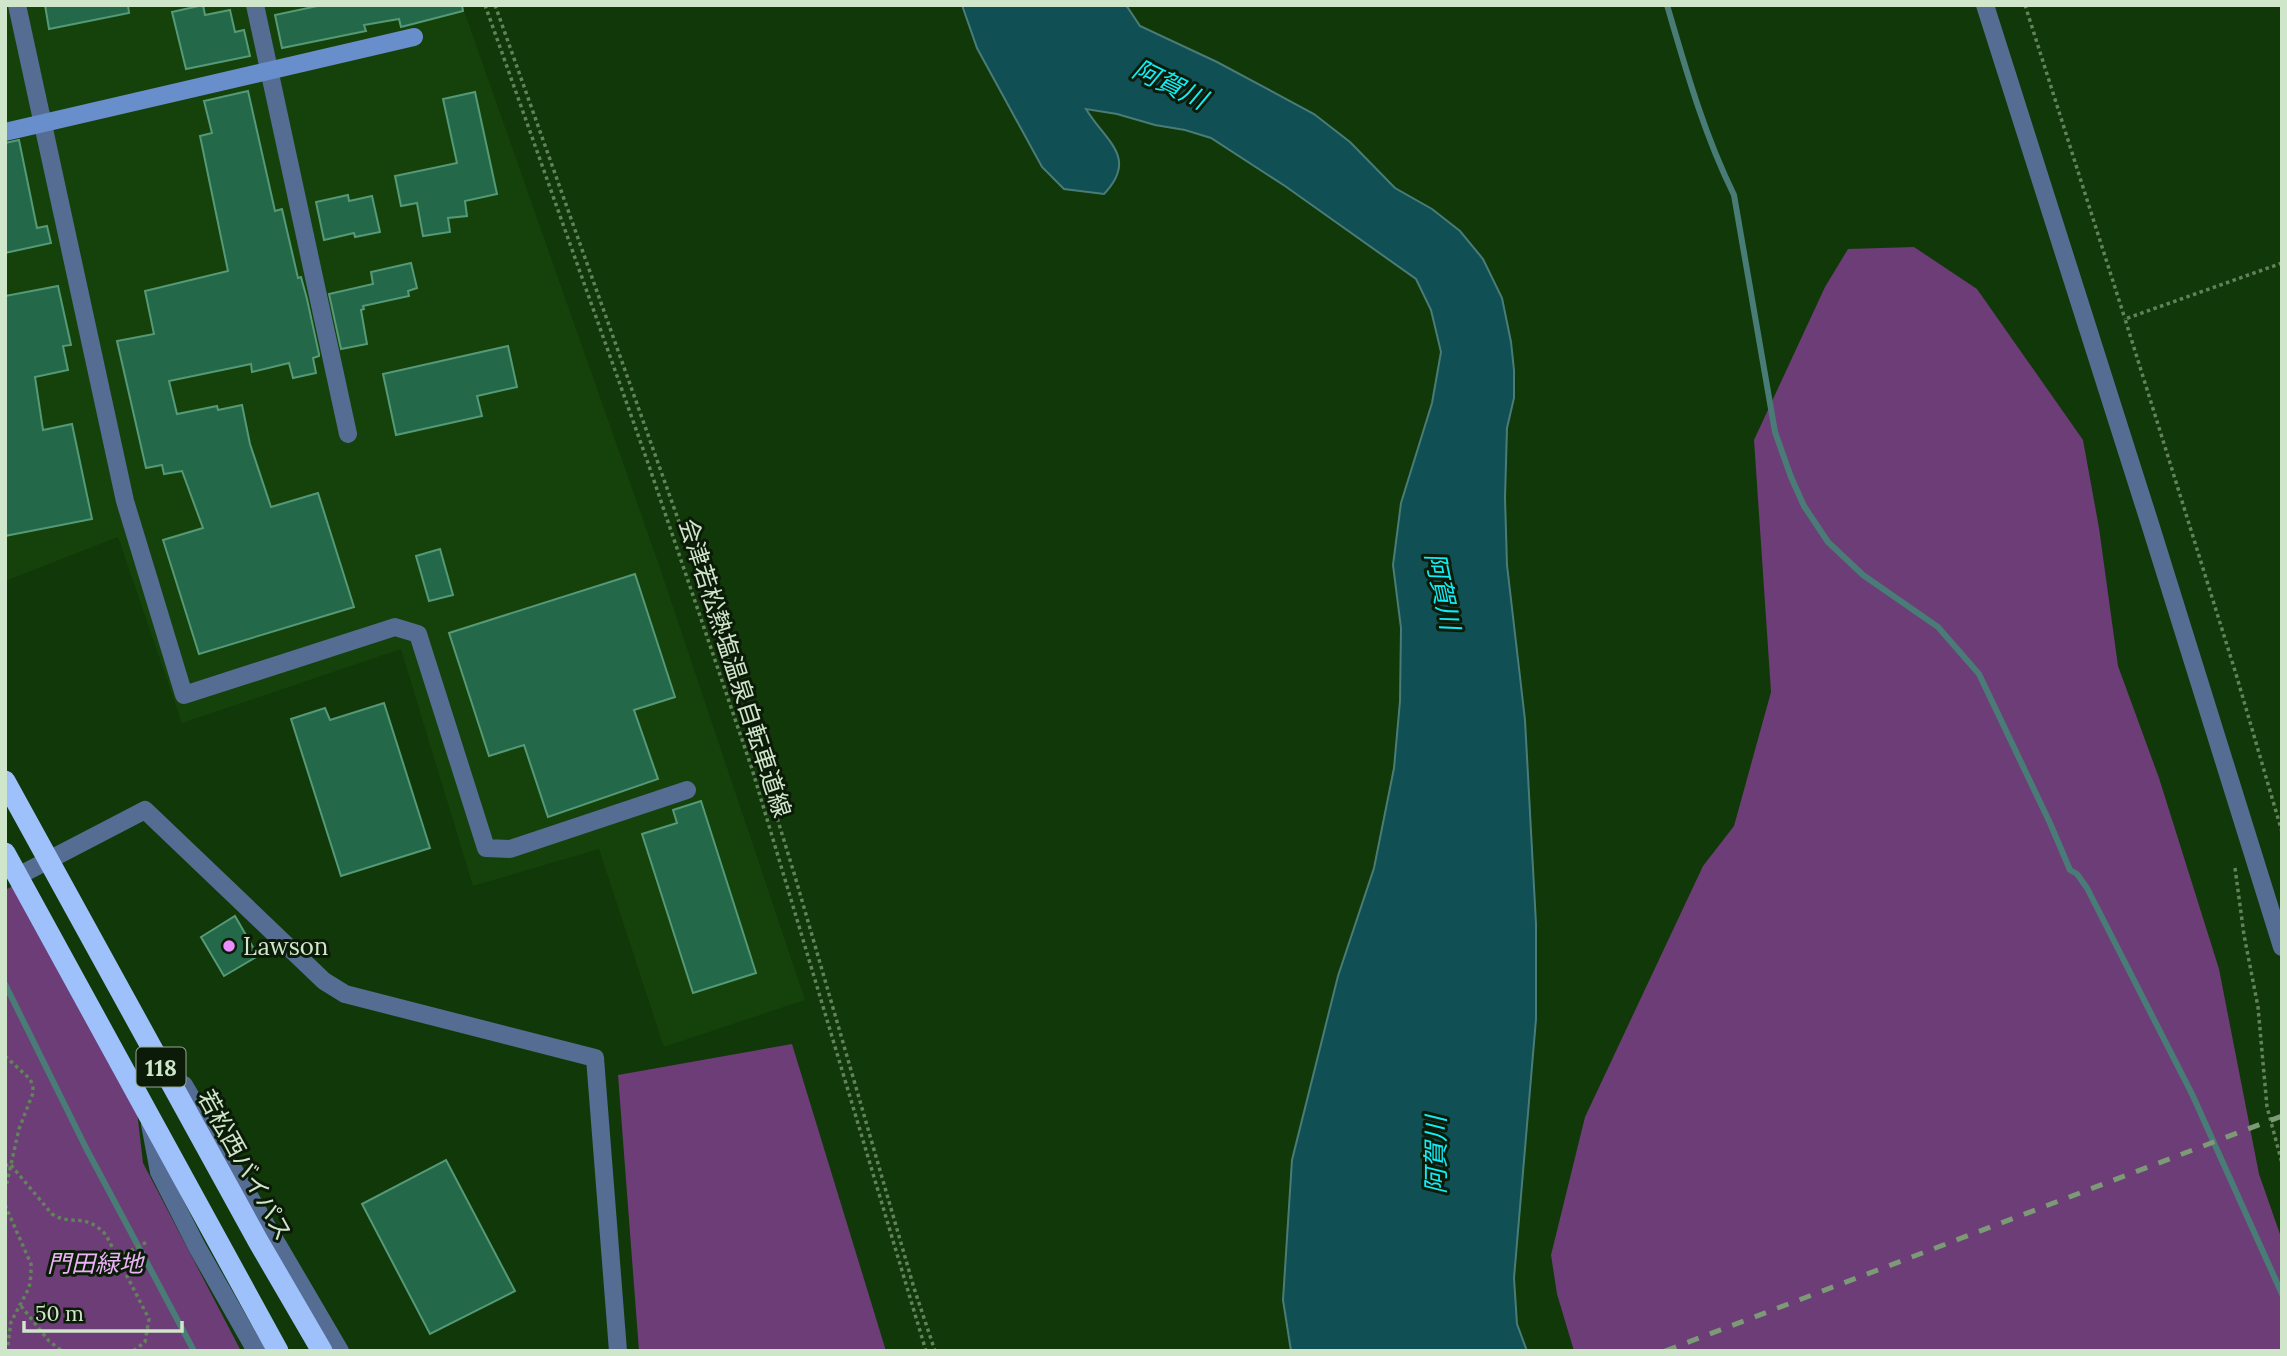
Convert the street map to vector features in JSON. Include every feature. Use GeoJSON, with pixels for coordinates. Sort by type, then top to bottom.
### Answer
{"type":"FeatureCollection","features":[{"type":"Feature","properties":{"kind":"highway","name":"若松西バイパス"},"geometry":{"type":"LineString","coordinates":[[5,781],[258,1241],[322,1351]]}},
{"type":"Feature","properties":{"kind":"highway","name":"118"},"geometry":{"type":"LineString","coordinates":[[5,853],[11,879],[149,1117],[278,1351]]}},
{"type":"Feature","properties":{"kind":"street"},"geometry":{"type":"LineString","coordinates":[[17,5],[125,501],[184,695],[395,626],[418,634],[486,848],[510,849],[687,790]]}},
{"type":"Feature","properties":{"kind":"street"},"geometry":{"type":"LineString","coordinates":[[255,5],[348,434]]}},
{"type":"Feature","properties":{"kind":"street"},"geometry":{"type":"LineString","coordinates":[[1985,5],[2155,537],[2282,947]]}},
{"type":"Feature","properties":{"kind":"street"},"geometry":{"type":"LineString","coordinates":[[5,132],[414,37]]}},
{"type":"Feature","properties":{"kind":"street"},"geometry":{"type":"LineString","coordinates":[[11,879],[145,810],[324,981],[345,994],[595,1058],[618,1351]]}},
{"type":"Feature","properties":{"kind":"street"},"geometry":{"type":"LineString","coordinates":[[146,1039],[168,1058],[340,1351]]}},
{"type":"Feature","properties":{"kind":"street"},"geometry":{"type":"LineString","coordinates":[[149,1117],[159,1172],[197,1247],[256,1351]]}},
{"type":"Feature","properties":{"kind":"path","name":"会津若松熱塩温泉自転車道線"},"geometry":{"type":"LineString","coordinates":[[485,5],[644,451],[752,769],[926,1351]]}},
{"type":"Feature","properties":{"kind":"path"},"geometry":{"type":"LineString","coordinates":[[495,5],[731,668],[935,1351]]}},
{"type":"Feature","properties":{"kind":"path"},"geometry":{"type":"LineString","coordinates":[[2025,5],[2236,674],[2282,832]]}},
{"type":"Feature","properties":{"kind":"path"},"geometry":{"type":"LineString","coordinates":[[2124,319],[2282,263]]}},
{"type":"Feature","properties":{"kind":"path"},"geometry":{"type":"LineString","coordinates":[[2235,866],[2244,935],[2258,1007],[2267,1107],[2282,1163]]}},
{"type":"Feature","properties":{"kind":"path"},"geometry":{"type":"LineString","coordinates":[[5,1056],[30,1079],[33,1086],[33,1093],[8,1165],[5,1191]]}},
{"type":"Feature","properties":{"kind":"path"},"geometry":{"type":"LineString","coordinates":[[8,1165],[52,1214],[59,1219],[83,1219],[97,1224],[106,1235],[149,1320],[145,1342],[132,1351]]}},
{"type":"Feature","properties":{"kind":"path"},"geometry":{"type":"LineString","coordinates":[[5,1205],[31,1264],[29,1288],[11,1322],[7,1351]]}},
{"type":"Feature","properties":{"kind":"path"},"geometry":{"type":"LineString","coordinates":[[118,1257],[149,1241]]}},
{"type":"Feature","properties":{"kind":"path"},"geometry":{"type":"LineString","coordinates":[[20,1306],[49,1341],[62,1351]]}},
{"type":"Feature","properties":{"kind":"shaded area"},"geometry":{"type":"Polygon","coordinates":[[[5,5],[462,5],[659,565],[805,1000],[664,1047],[599,849],[473,886],[401,649],[182,723],[118,537],[5,581],[5,5]]]}},
{"type":"Feature","properties":{"kind":"green space"},"geometry":{"type":"Polygon","coordinates":[[[1914,247],[1977,289],[2083,440],[2099,528],[2118,666],[2159,778],[2219,969],[2259,1174],[2282,1240],[2282,1351],[1574,1351],[1557,1294],[1551,1255],[1585,1117],[1703,866],[1734,826],[1771,692],[1754,440],[1825,287],[1848,249],[1914,247]]]}},
{"type":"Feature","properties":{"kind":"green space","name":"門田緑地"},"geometry":{"type":"Polygon","coordinates":[[[15,885],[137,1111],[143,1163],[241,1351],[5,1351],[5,890],[15,885]]]}},
{"type":"Feature","properties":{"kind":"green space"},"geometry":{"type":"Polygon","coordinates":[[[792,1044],[886,1351],[639,1351],[618,1075],[792,1044]]]}},
{"type":"Feature","properties":{"kind":"water","name":"阿賀川"},"geometry":{"type":"Polygon","coordinates":[[[962,5],[1126,5],[1140,26],[1217,62],[1314,114],[1350,142],[1395,188],[1432,209],[1460,231],[1483,259],[1502,298],[1514,370],[1514,398],[1507,428],[1507,565],[1525,720],[1536,924],[1536,1019],[1514,1278],[1517,1324],[1527,1351],[1291,1351],[1283,1300],[1292,1160],[1338,976],[1374,868],[1394,768],[1400,701],[1401,628],[1393,565],[1401,503],[1432,403],[1441,352],[1431,310],[1416,279],[1285,186],[1211,138],[1117,114],[1086,109],[1115,150],[1119,159],[1119,170],[1104,194],[1064,189],[1042,167],[977,48],[962,5]]]}},
{"type":"Feature","properties":{"kind":"building"},"geometry":{"type":"Polygon","coordinates":[[[45,5],[128,5],[129,13],[49,29],[45,5]]]}},
{"type":"Feature","properties":{"kind":"building"},"geometry":{"type":"Polygon","coordinates":[[[203,5],[205,15],[230,10],[235,32],[244,30],[250,56],[186,69],[172,12],[203,5]]]}},
{"type":"Feature","properties":{"kind":"building"},"geometry":{"type":"Polygon","coordinates":[[[322,5],[462,5],[463,11],[401,27],[399,19],[364,25],[366,31],[282,48],[275,15],[322,5]]]}},
{"type":"Feature","properties":{"kind":"building"},"geometry":{"type":"Polygon","coordinates":[[[248,91],[275,211],[282,209],[298,278],[301,277],[307,299],[319,354],[313,358],[316,373],[293,378],[289,363],[252,372],[251,364],[169,381],[177,414],[217,406],[218,410],[242,405],[250,444],[271,507],[318,493],[354,607],[199,654],[163,540],[203,528],[182,471],[164,474],[162,465],[146,468],[117,341],[154,334],[145,291],[228,271],[200,136],[212,133],[204,101],[248,91]]]}},
{"type":"Feature","properties":{"kind":"building"},"geometry":{"type":"Polygon","coordinates":[[[475,92],[497,194],[465,201],[467,216],[448,218],[450,232],[423,236],[417,203],[401,206],[395,176],[457,163],[443,99],[475,92]]]}},
{"type":"Feature","properties":{"kind":"building"},"geometry":{"type":"Polygon","coordinates":[[[19,140],[37,228],[47,226],[51,243],[5,253],[5,143],[19,140]]]}},
{"type":"Feature","properties":{"kind":"building"},"geometry":{"type":"Polygon","coordinates":[[[348,195],[349,201],[372,196],[380,232],[355,237],[354,233],[324,240],[316,202],[348,195]]]}},
{"type":"Feature","properties":{"kind":"building"},"geometry":{"type":"Polygon","coordinates":[[[411,263],[417,288],[408,291],[409,296],[363,306],[364,309],[361,310],[367,344],[341,349],[329,294],[373,284],[371,272],[411,263]]]}},
{"type":"Feature","properties":{"kind":"building"},"geometry":{"type":"Polygon","coordinates":[[[58,286],[71,345],[63,346],[68,370],[35,377],[43,430],[72,424],[92,519],[5,536],[5,296],[58,286]]]}},
{"type":"Feature","properties":{"kind":"building"},"geometry":{"type":"Polygon","coordinates":[[[508,346],[517,387],[477,396],[482,416],[396,435],[383,374],[508,346]]]}},
{"type":"Feature","properties":{"kind":"building"},"geometry":{"type":"Polygon","coordinates":[[[440,549],[453,595],[429,601],[416,556],[440,549]]]}},
{"type":"Feature","properties":{"kind":"building"},"geometry":{"type":"Polygon","coordinates":[[[635,574],[675,697],[634,710],[658,779],[548,817],[524,745],[489,756],[449,633],[635,574]]]}},
{"type":"Feature","properties":{"kind":"building"},"geometry":{"type":"Polygon","coordinates":[[[384,703],[430,848],[341,876],[291,719],[325,708],[330,720],[384,703]]]}},
{"type":"Feature","properties":{"kind":"building"},"geometry":{"type":"Polygon","coordinates":[[[701,801],[756,973],[693,993],[642,834],[677,823],[673,810],[701,801]]]}},
{"type":"Feature","properties":{"kind":"building"},"geometry":{"type":"Polygon","coordinates":[[[235,916],[258,956],[224,976],[201,937],[235,916]]]}},
{"type":"Feature","properties":{"kind":"building"},"geometry":{"type":"Polygon","coordinates":[[[446,1160],[515,1291],[430,1334],[362,1204],[446,1160]]]}},
{"type":"Feature","properties":{"kind":"waterway"},"geometry":{"type":"LineString","coordinates":[[1667,5],[1705,125],[1734,195],[1775,432],[1804,506],[1828,542],[1863,575],[1938,627],[1979,674],[2070,870],[2077,874],[2087,888],[2192,1094],[2282,1294]]}},
{"type":"Feature","properties":{"kind":"waterway"},"geometry":{"type":"LineString","coordinates":[[5,984],[86,1148],[194,1351]]}},
{"type":"Feature","properties":{"kind":"railway"},"geometry":{"type":"LineString","coordinates":[[1665,1351],[2282,1116]]}},
{"type":"Feature","properties":{"kind":"place","name":"Lawson"},"geometry":{"type":"Point","coordinates":[229,946]}}]}
